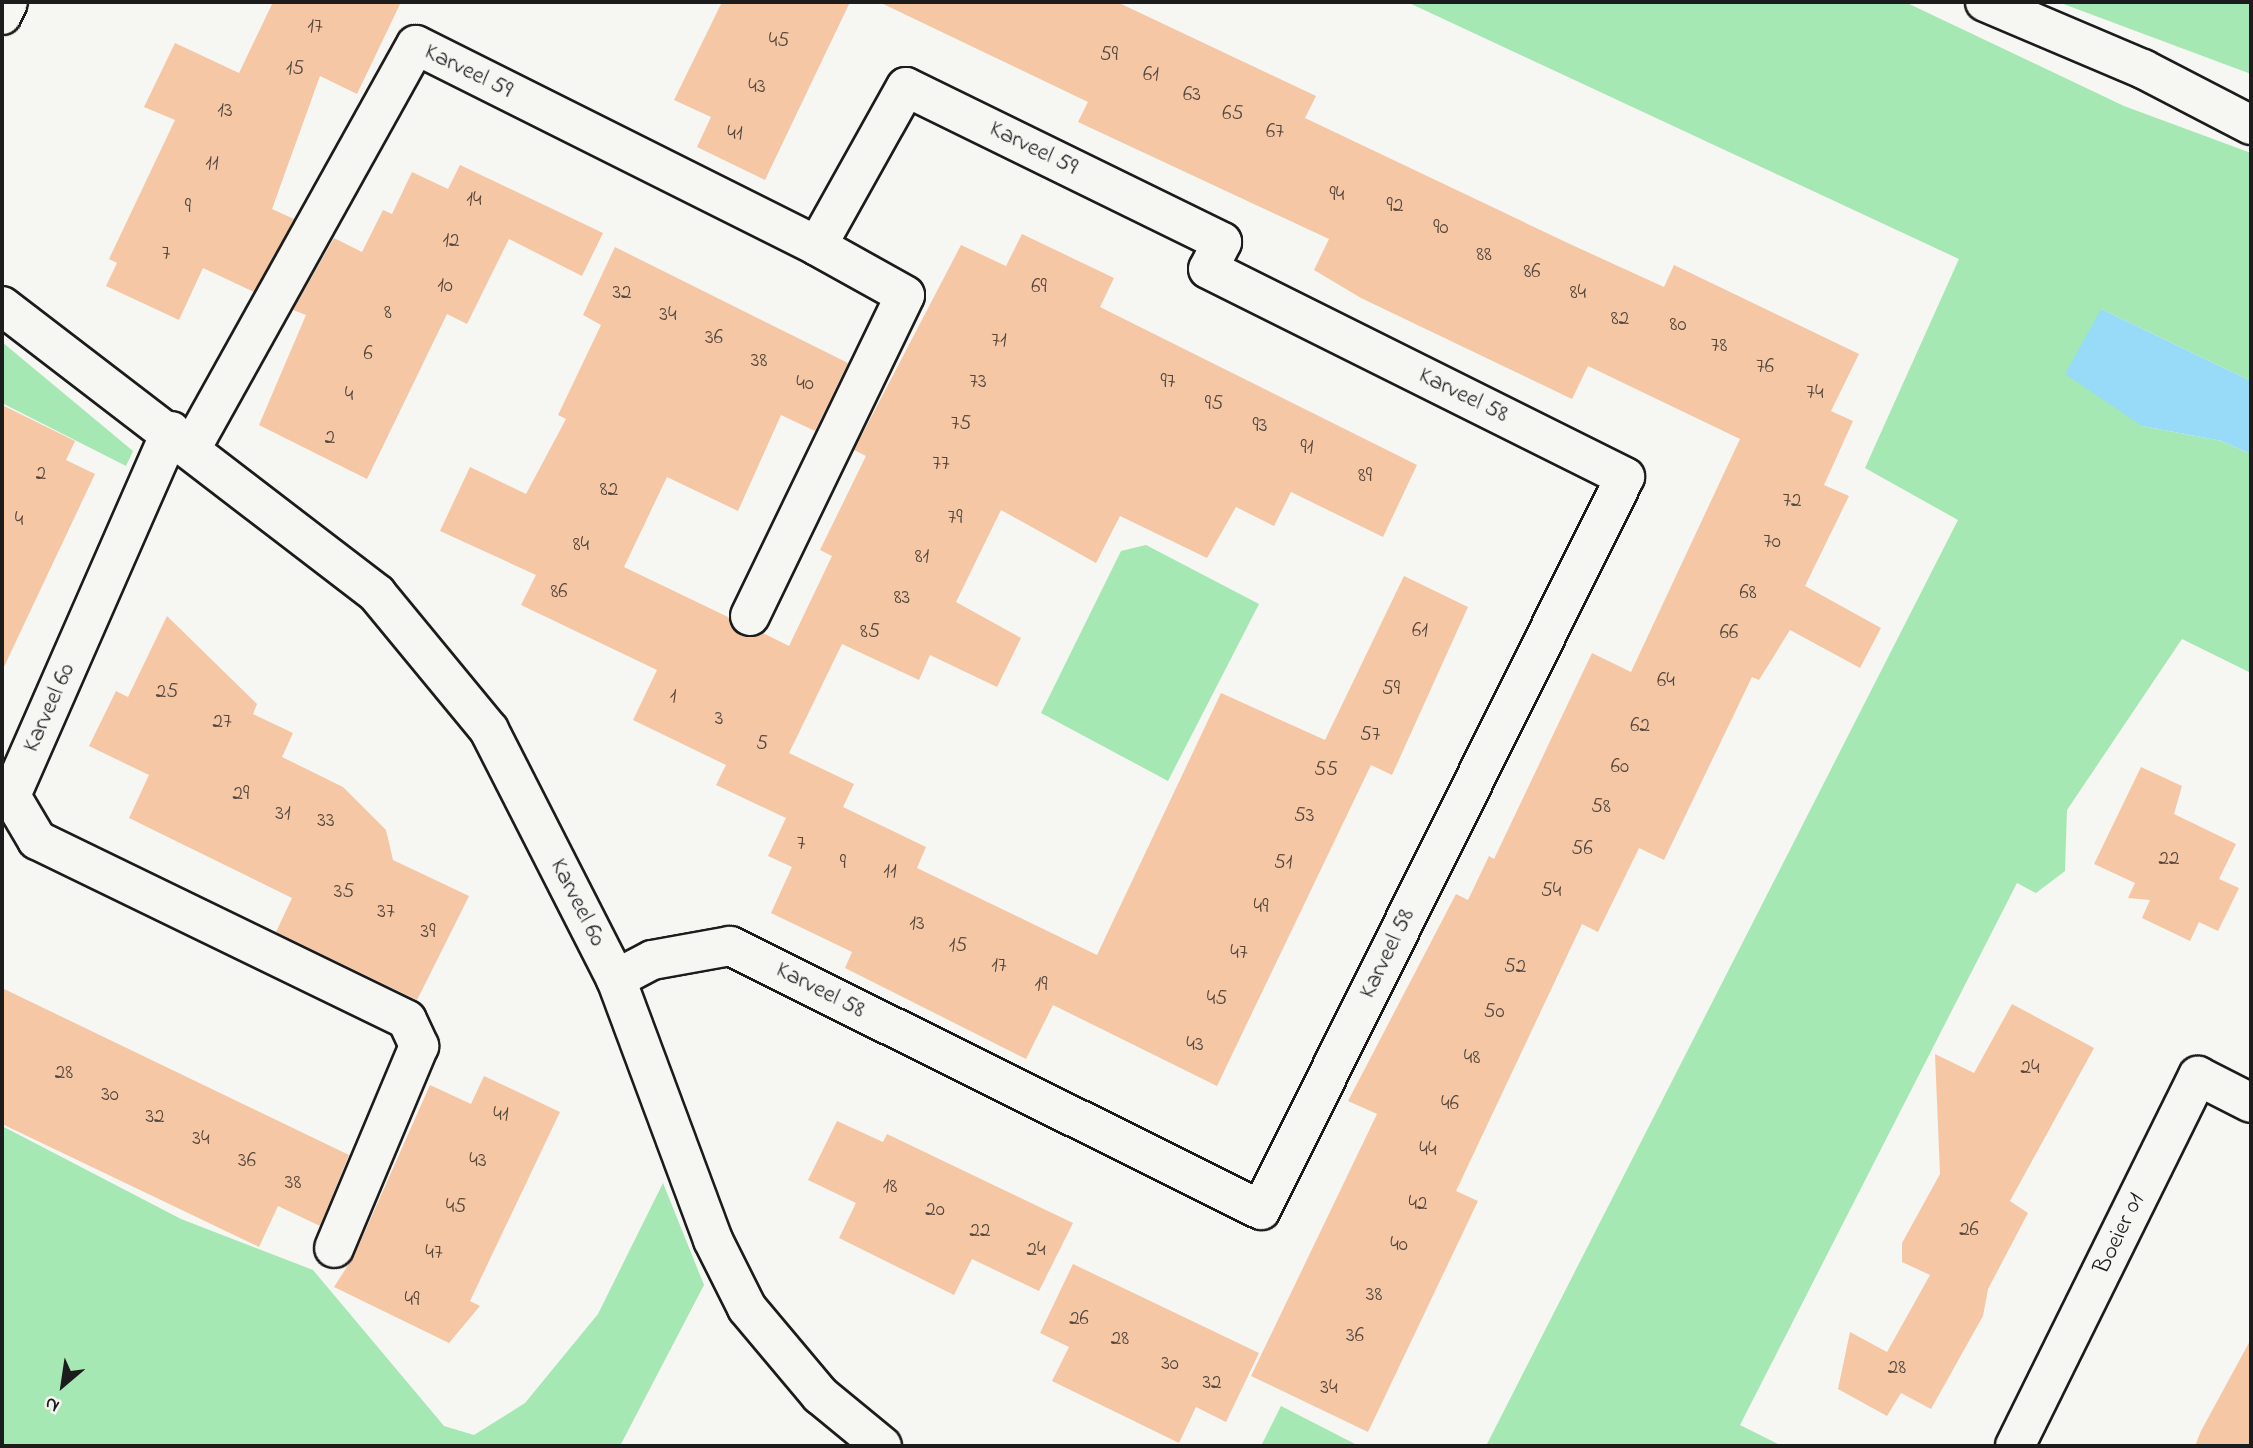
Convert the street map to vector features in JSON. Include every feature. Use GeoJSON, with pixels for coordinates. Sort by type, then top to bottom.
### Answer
{"type":"FeatureCollection","features":[{"type":"Feature","properties":{"kind":"street"},"geometry":{"type":"LineString","coordinates":[[2,15],[8,2]]}},
{"type":"Feature","properties":{"kind":"street"},"geometry":{"type":"LineString","coordinates":[[1985,2],[2143,69],[2251,125]]}},
{"type":"Feature","properties":{"kind":"street","name":"Karveel 59"},"geometry":{"type":"LineString","coordinates":[[182,439],[416,45],[817,246],[905,295],[750,616]]}},
{"type":"Feature","properties":{"kind":"street"},"geometry":{"type":"LineString","coordinates":[[2143,69],[2251,96]]}},
{"type":"Feature","properties":{"kind":"street","name":"Karveel 59"},"geometry":{"type":"LineString","coordinates":[[817,246],[906,87],[1222,242],[1208,270]]}},
{"type":"Feature","properties":{"kind":"street","name":"Karveel 58"},"geometry":{"type":"LineString","coordinates":[[616,979],[652,961],[730,946],[1261,1210],[1625,477],[1208,270]]}},
{"type":"Feature","properties":{"kind":"street","name":"Karveel 60"},"geometry":{"type":"LineString","coordinates":[[2,306],[182,439],[377,594],[489,730],[616,979],[713,1240],[747,1308],[820,1395],[882,1446]]}},
{"type":"Feature","properties":{"kind":"street","name":"Karveel 60"},"geometry":{"type":"LineString","coordinates":[[182,439],[11,796],[37,840],[407,1020],[419,1045],[334,1248]]}},
{"type":"Feature","properties":{"kind":"street","name":"Boeier 01"},"geometry":{"type":"LineString","coordinates":[[2015,1446],[2198,1076],[2251,1102]]}},
{"type":"Feature","properties":{"kind":"green space"},"geometry":{"type":"Polygon","coordinates":[[[1407,2],[1905,2],[2124,106],[2251,153],[2251,381],[2101,309],[2142,426],[2222,441],[2251,454],[2251,673],[2182,639],[2067,810],[2065,871],[2036,893],[2017,883],[1740,1425],[1782,1446],[1486,1446],[1958,520],[1865,468],[1959,259],[1407,2]]]}},
{"type":"Feature","properties":{"kind":"green space"},"geometry":{"type":"Polygon","coordinates":[[[2058,2],[2245,2],[2251,5],[2251,74],[2058,2]]]}},
{"type":"Feature","properties":{"kind":"green space"},"geometry":{"type":"Polygon","coordinates":[[[2,342],[133,451],[126,466],[2,403],[2,342]]]}},
{"type":"Feature","properties":{"kind":"green space"},"geometry":{"type":"Polygon","coordinates":[[[1146,545],[1259,604],[1168,781],[1041,713],[1121,551],[1146,545]]]}},
{"type":"Feature","properties":{"kind":"green space"},"geometry":{"type":"Polygon","coordinates":[[[2,1126],[181,1219],[313,1270],[444,1426],[474,1435],[525,1403],[598,1314],[663,1183],[704,1285],[620,1446],[2,1446],[2,1126]]]}},
{"type":"Feature","properties":{"kind":"green space"},"geometry":{"type":"Polygon","coordinates":[[[1281,1406],[1359,1446],[1261,1446],[1281,1406]]]}},
{"type":"Feature","properties":{"kind":"water"},"geometry":{"type":"Polygon","coordinates":[[[2101,309],[2251,381],[2251,454],[2222,441],[2142,426],[2065,374],[2101,309]]]}},
{"type":"Feature","properties":{"kind":"building"},"geometry":{"type":"Polygon","coordinates":[[[273,2],[401,2],[357,94],[320,76],[272,209],[294,219],[254,292],[203,268],[179,320],[106,286],[117,263],[109,259],[175,120],[144,107],[175,43],[239,73],[273,2]]]}},
{"type":"Feature","properties":{"kind":"building"},"geometry":{"type":"Polygon","coordinates":[[[722,2],[850,2],[765,180],[697,147],[711,117],[674,100],[722,2]]]}},
{"type":"Feature","properties":{"kind":"building"},"geometry":{"type":"Polygon","coordinates":[[[879,2],[1117,2],[1316,96],[1305,118],[1572,245],[1664,287],[1674,265],[1859,354],[1831,411],[1853,421],[1824,485],[1849,496],[1805,586],[1881,628],[1860,668],[1790,630],[1759,680],[1752,677],[1664,860],[1639,848],[1598,932],[1582,924],[1456,1191],[1478,1201],[1368,1432],[1251,1376],[1377,1114],[1348,1101],[1456,894],[1468,900],[1489,856],[1494,859],[1592,653],[1631,672],[1740,439],[1588,366],[1572,399],[1361,298],[1314,270],[1329,239],[1078,122],[1088,102],[879,2]]]}},
{"type":"Feature","properties":{"kind":"building"},"geometry":{"type":"Polygon","coordinates":[[[460,165],[603,233],[582,276],[509,239],[467,324],[447,314],[367,479],[259,425],[306,315],[293,310],[334,238],[362,252],[383,210],[392,214],[412,172],[448,189],[460,165]]]}},
{"type":"Feature","properties":{"kind":"building"},"geometry":{"type":"Polygon","coordinates":[[[1022,234],[1114,278],[1100,307],[1417,465],[1383,537],[1291,492],[1274,526],[1236,507],[1207,558],[1120,516],[1096,563],[1001,510],[956,602],[1021,638],[997,687],[930,655],[919,680],[842,644],[789,753],[854,784],[843,807],[926,847],[917,868],[1097,955],[1221,693],[1325,740],[1404,576],[1468,607],[1392,775],[1371,765],[1217,1086],[1053,1005],[1026,1059],[845,968],[852,952],[771,913],[792,867],[768,856],[786,818],[716,785],[726,765],[633,720],[657,670],[521,605],[536,575],[440,531],[470,467],[526,494],[566,419],[558,415],[601,325],[583,315],[615,247],[848,363],[815,431],[781,415],[738,511],[667,477],[624,567],[728,617],[741,636],[763,633],[789,646],[832,556],[820,550],[866,456],[854,450],[961,245],[1006,266],[1022,234]]]}},
{"type":"Feature","properties":{"kind":"building"},"geometry":{"type":"Polygon","coordinates":[[[2,405],[75,441],[66,460],[95,474],[2,671],[2,405]]]}},
{"type":"Feature","properties":{"kind":"building"},"geometry":{"type":"Polygon","coordinates":[[[167,616],[257,704],[253,714],[293,733],[282,757],[343,787],[386,830],[393,860],[469,896],[417,1000],[276,932],[292,898],[129,818],[149,775],[89,746],[116,691],[128,697],[167,616]]]}},
{"type":"Feature","properties":{"kind":"building"},"geometry":{"type":"Polygon","coordinates":[[[2141,767],[2182,786],[2174,814],[2236,844],[2219,879],[2239,888],[2218,931],[2199,922],[2190,941],[2142,918],[2150,900],[2128,898],[2135,883],[2094,864],[2141,767]]]}},
{"type":"Feature","properties":{"kind":"building"},"geometry":{"type":"Polygon","coordinates":[[[2,988],[349,1155],[320,1226],[278,1206],[259,1247],[2,1124],[2,988]]]}},
{"type":"Feature","properties":{"kind":"building"},"geometry":{"type":"Polygon","coordinates":[[[2012,1004],[2094,1048],[2010,1201],[2028,1213],[1988,1289],[1983,1316],[1931,1409],[1901,1393],[1887,1416],[1838,1389],[1850,1332],[1887,1352],[1930,1275],[1902,1262],[1902,1243],[1940,1174],[1935,1054],[1974,1073],[2012,1004]]]}},
{"type":"Feature","properties":{"kind":"building"},"geometry":{"type":"Polygon","coordinates":[[[484,1076],[560,1112],[470,1301],[480,1306],[449,1343],[334,1287],[354,1256],[430,1085],[471,1104],[484,1076]]]}},
{"type":"Feature","properties":{"kind":"building"},"geometry":{"type":"Polygon","coordinates":[[[837,1121],[883,1142],[887,1134],[1073,1223],[1039,1291],[972,1259],[954,1295],[839,1238],[856,1203],[808,1180],[837,1121]]]}},
{"type":"Feature","properties":{"kind":"building"},"geometry":{"type":"Polygon","coordinates":[[[1073,1264],[1259,1353],[1226,1422],[1196,1407],[1179,1443],[1052,1381],[1069,1347],[1040,1333],[1073,1264]]]}},
{"type":"Feature","properties":{"kind":"building"},"geometry":{"type":"Polygon","coordinates":[[[2251,1339],[2251,1446],[2195,1446],[2201,1431],[2251,1339]]]}}]}
